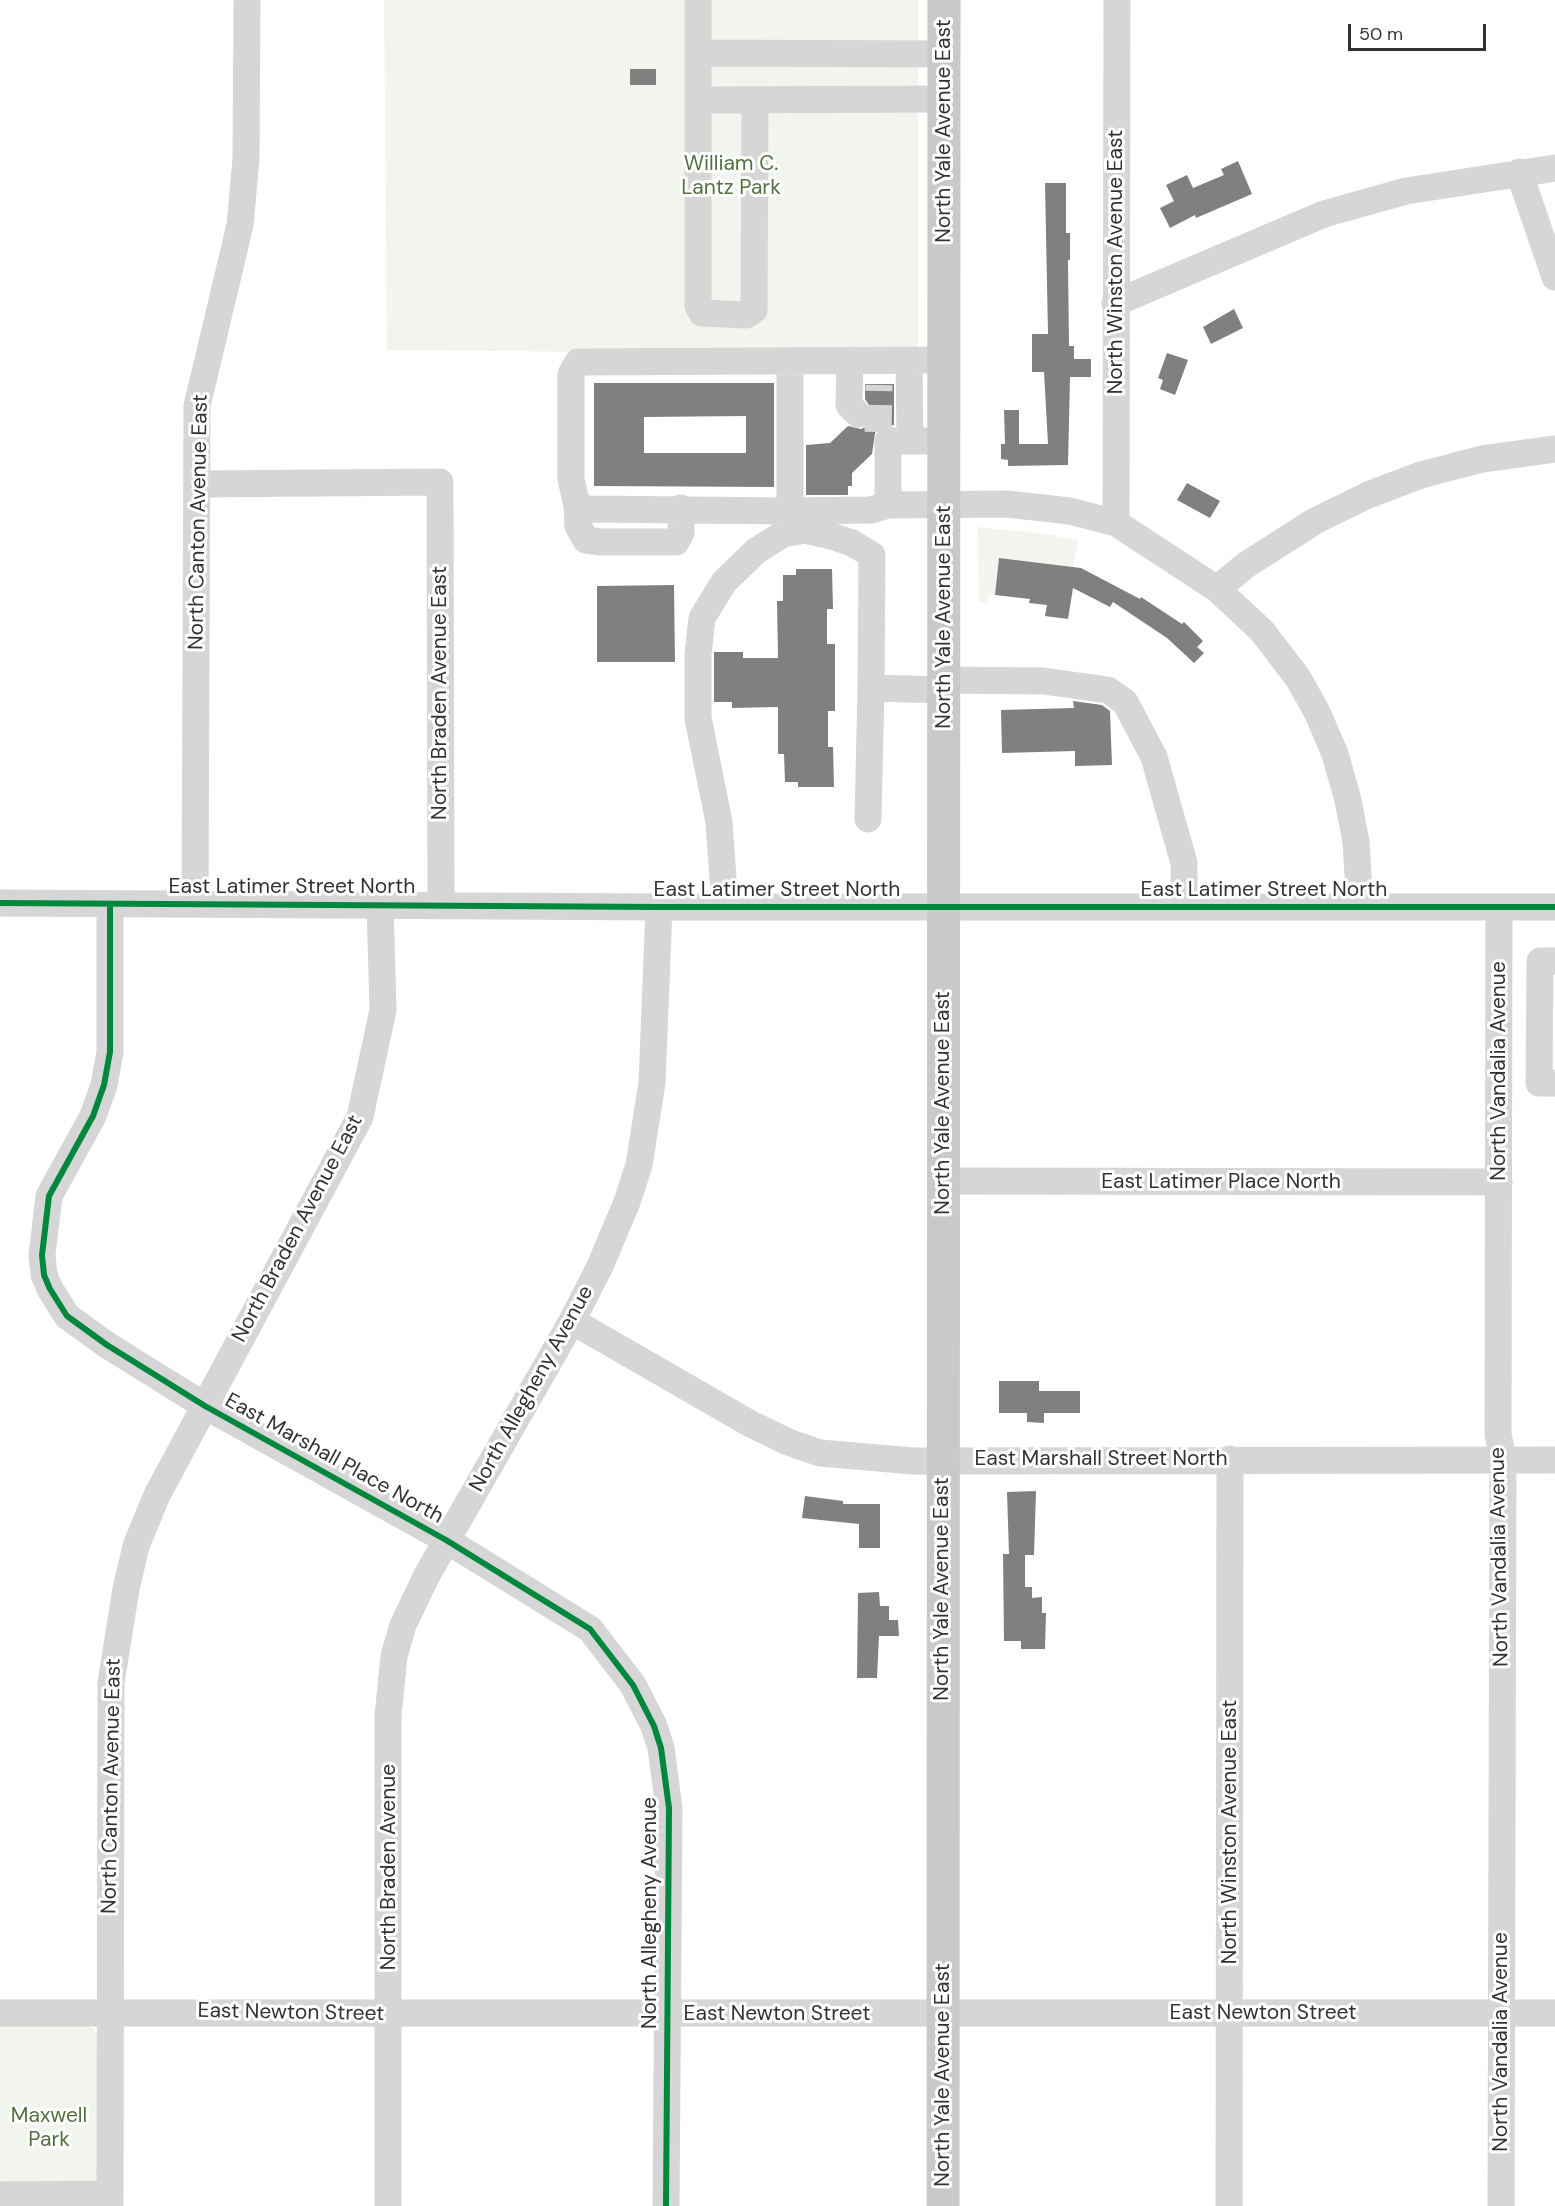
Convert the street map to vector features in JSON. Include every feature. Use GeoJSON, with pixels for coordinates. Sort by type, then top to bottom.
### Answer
{"type":"FeatureCollection","features":[{"type":"Feature","properties":{"kind":"main road","name":"North Yale Avenue East"},"geometry":{"type":"LineString","coordinates":[[943,2206],[944,0]]}},
{"type":"Feature","properties":{"kind":"street","name":"North Canton Avenue East"},"geometry":{"type":"LineString","coordinates":[[195,904],[197,406],[240,225],[244,194],[247,0]]}},
{"type":"Feature","properties":{"kind":"street"},"geometry":{"type":"LineString","coordinates":[[698,0],[698,306],[702,313],[746,315],[754,310],[755,100]]}},
{"type":"Feature","properties":{"kind":"street","name":"North Winston Avenue East"},"geometry":{"type":"LineString","coordinates":[[1116,523],[1117,0]]}},
{"type":"Feature","properties":{"kind":"street"},"geometry":{"type":"LineString","coordinates":[[698,52],[944,54]]}},
{"type":"Feature","properties":{"kind":"street"},"geometry":{"type":"LineString","coordinates":[[698,100],[944,99]]}},
{"type":"Feature","properties":{"kind":"street"},"geometry":{"type":"LineString","coordinates":[[1115,303],[1324,214],[1406,191],[1555,168]]}},
{"type":"Feature","properties":{"kind":"street"},"geometry":{"type":"LineString","coordinates":[[1519,172],[1555,276]]}},
{"type":"Feature","properties":{"kind":"street"},"geometry":{"type":"LineString","coordinates":[[944,360],[909,360],[879,373],[850,360],[578,362],[571,374],[571,479],[577,506],[589,509],[681,508],[790,511],[871,510],[888,505],[1007,504],[1060,510],[1116,523],[1217,589],[1262,631],[1298,678],[1317,712],[1335,754],[1348,800],[1356,843],[1360,907]]}},
{"type":"Feature","properties":{"kind":"street"},"geometry":{"type":"LineString","coordinates":[[850,360],[849,405],[858,414]]}},
{"type":"Feature","properties":{"kind":"street"},"geometry":{"type":"LineString","coordinates":[[909,360],[910,441]]}},
{"type":"Feature","properties":{"kind":"street"},"geometry":{"type":"LineString","coordinates":[[790,361],[790,511]]}},
{"type":"Feature","properties":{"kind":"street"},"geometry":{"type":"LineString","coordinates":[[888,505],[888,441],[944,441]]}},
{"type":"Feature","properties":{"kind":"street"},"geometry":{"type":"LineString","coordinates":[[1217,589],[1246,565],[1315,521],[1368,495],[1422,475],[1482,459],[1555,449]]}},
{"type":"Feature","properties":{"kind":"street","name":"North Braden Avenue East"},"geometry":{"type":"LineString","coordinates":[[197,484],[440,483],[441,904]]}},
{"type":"Feature","properties":{"kind":"street"},"geometry":{"type":"LineString","coordinates":[[725,907],[719,822],[698,718],[698,654],[702,618],[724,582],[756,551],[783,534],[804,531],[831,536],[852,543],[872,555],[868,819]]}},
{"type":"Feature","properties":{"kind":"street"},"geometry":{"type":"LineString","coordinates":[[871,688],[1043,681],[1108,690],[1125,702],[1154,757],[1184,863],[1184,907]]}},
{"type":"Feature","properties":{"kind":"street","name":"East Latimer Street North"},"geometry":{"type":"LineString","coordinates":[[0,903],[659,907],[1555,907]]}},
{"type":"Feature","properties":{"kind":"street"},"geometry":{"type":"LineString","coordinates":[[110,904],[110,1052],[104,1085],[93,1116],[49,1196],[42,1255],[44,1275],[56,1302],[78,1326],[205,1406]]}},
{"type":"Feature","properties":{"kind":"street","name":"North Braden Avenue East"},"geometry":{"type":"LineString","coordinates":[[205,1406],[360,1117],[383,1010],[380,904]]}},
{"type":"Feature","properties":{"kind":"street","name":"North Allegheny Avenue"},"geometry":{"type":"LineString","coordinates":[[659,907],[652,1083],[639,1165],[605,1255],[572,1321],[446,1540],[590,1629],[633,1685],[654,1726],[661,1748],[669,1808],[666,2206]]}},
{"type":"Feature","properties":{"kind":"street","name":"North Vandalia Avenue"},"geometry":{"type":"LineString","coordinates":[[1499,907],[1498,1434],[1503,1459],[1501,2206]]}},
{"type":"Feature","properties":{"kind":"street"},"geometry":{"type":"LineString","coordinates":[[1499,1083],[1547,1083],[1540,961],[1555,961]]}},
{"type":"Feature","properties":{"kind":"street","name":"East Latimer Place North"},"geometry":{"type":"LineString","coordinates":[[942,1181],[1499,1182]]}},
{"type":"Feature","properties":{"kind":"street","name":"East Marshall Street North"},"geometry":{"type":"LineString","coordinates":[[572,1321],[749,1423],[788,1442],[820,1453],[867,1459],[942,1460],[1555,1460]]}},
{"type":"Feature","properties":{"kind":"street","name":"North Canton Avenue East"},"geometry":{"type":"LineString","coordinates":[[110,2200],[111,1683],[116,1635],[136,1546],[157,1495],[205,1406]]}},
{"type":"Feature","properties":{"kind":"street","name":"East Marshall Place North"},"geometry":{"type":"LineString","coordinates":[[205,1406],[446,1540]]}},
{"type":"Feature","properties":{"kind":"street","name":"North Winston Avenue East"},"geometry":{"type":"LineString","coordinates":[[1229,2206],[1230,1459]]}},
{"type":"Feature","properties":{"kind":"street","name":"North Braden Avenue"},"geometry":{"type":"LineString","coordinates":[[388,2206],[390,1675],[406,1616],[446,1540]]}},
{"type":"Feature","properties":{"kind":"street","name":"East Newton Street"},"geometry":{"type":"LineString","coordinates":[[0,2013],[1555,2013]]}},
{"type":"Feature","properties":{"kind":"street"},"geometry":{"type":"LineString","coordinates":[[0,2195],[49,2200],[110,2200]]}},
{"type":"Feature","properties":{"kind":"green space","name":"William C. Lantz Park"},"geometry":{"type":"Polygon","coordinates":[[[384,0],[918,0],[918,355],[387,350],[384,0]]]}},
{"type":"Feature","properties":{"kind":"green space"},"geometry":{"type":"Polygon","coordinates":[[[978,527],[1078,540],[1073,567],[999,558],[995,595],[988,595],[987,603],[979,602],[978,527]]]}},
{"type":"Feature","properties":{"kind":"green space","name":"Maxwell Park"},"geometry":{"type":"Polygon","coordinates":[[[81,2024],[93,2028],[98,2037],[98,2206],[0,2206],[0,2025],[81,2024]]]}},
{"type":"Feature","properties":{"kind":"building"},"geometry":{"type":"Polygon","coordinates":[[[630,69],[656,69],[656,85],[630,85],[630,69]]]}},
{"type":"Feature","properties":{"kind":"building"},"geometry":{"type":"Polygon","coordinates":[[[1238,161],[1252,194],[1196,218],[1195,215],[1170,228],[1160,208],[1174,201],[1166,185],[1187,175],[1193,188],[1224,175],[1221,169],[1238,161]]]}},
{"type":"Feature","properties":{"kind":"building"},"geometry":{"type":"Polygon","coordinates":[[[1045,183],[1066,183],[1066,233],[1070,233],[1069,346],[1074,346],[1074,359],[1091,359],[1091,377],[1070,377],[1068,465],[1008,466],[1008,460],[1001,459],[1001,444],[1005,444],[1004,410],[1019,410],[1019,444],[1048,444],[1044,372],[1032,372],[1032,334],[1048,334],[1045,183]]]}},
{"type":"Feature","properties":{"kind":"building"},"geometry":{"type":"Polygon","coordinates":[[[1234,309],[1243,328],[1211,344],[1203,327],[1234,309]]]}},
{"type":"Feature","properties":{"kind":"building"},"geometry":{"type":"Polygon","coordinates":[[[1167,353],[1188,360],[1175,395],[1160,389],[1163,380],[1158,378],[1167,353]]]}},
{"type":"Feature","properties":{"kind":"building"},"geometry":{"type":"Polygon","coordinates":[[[594,383],[774,383],[774,487],[594,486],[594,383]],[[746,416],[644,417],[644,453],[746,453],[746,416]]]}},
{"type":"Feature","properties":{"kind":"building"},"geometry":{"type":"Polygon","coordinates":[[[865,384],[894,384],[894,425],[881,427],[875,433],[872,454],[852,473],[852,486],[848,486],[848,495],[806,495],[806,445],[830,443],[848,426],[861,429],[869,425],[873,411],[865,399],[865,384]]]}},
{"type":"Feature","properties":{"kind":"building"},"geometry":{"type":"Polygon","coordinates":[[[1187,483],[1220,501],[1210,518],[1177,500],[1187,483]]]}},
{"type":"Feature","properties":{"kind":"building"},"geometry":{"type":"Polygon","coordinates":[[[999,558],[1081,568],[1140,599],[1141,597],[1182,624],[1184,622],[1203,641],[1197,647],[1204,653],[1194,663],[1167,638],[1113,602],[1110,607],[1073,588],[1068,619],[1045,616],[1047,605],[1029,603],[1030,599],[995,595],[999,558]]]}},
{"type":"Feature","properties":{"kind":"building"},"geometry":{"type":"Polygon","coordinates":[[[796,569],[832,569],[833,609],[827,609],[827,644],[835,644],[835,711],[828,711],[828,747],[833,747],[834,787],[798,787],[798,782],[785,782],[784,754],[778,754],[778,707],[732,708],[732,702],[714,702],[714,652],[743,652],[743,658],[778,658],[777,601],[783,601],[783,575],[796,575],[796,569]]]}},
{"type":"Feature","properties":{"kind":"building"},"geometry":{"type":"Polygon","coordinates":[[[674,585],[675,662],[597,662],[597,586],[674,585]]]}},
{"type":"Feature","properties":{"kind":"building"},"geometry":{"type":"Polygon","coordinates":[[[1073,701],[1102,705],[1110,711],[1112,765],[1075,766],[1075,751],[1002,753],[1001,710],[1074,708],[1073,701]]]}},
{"type":"Feature","properties":{"kind":"building"},"geometry":{"type":"Polygon","coordinates":[[[999,1381],[1039,1381],[1039,1391],[1080,1391],[1080,1413],[1044,1413],[1044,1423],[1027,1422],[1027,1413],[999,1413],[999,1381]]]}},
{"type":"Feature","properties":{"kind":"building"},"geometry":{"type":"Polygon","coordinates":[[[1036,1491],[1034,1555],[1025,1555],[1025,1587],[1032,1587],[1032,1598],[1042,1597],[1042,1613],[1046,1613],[1045,1649],[1021,1649],[1021,1641],[1004,1641],[1003,1554],[1009,1554],[1007,1492],[1036,1491]]]}},
{"type":"Feature","properties":{"kind":"building"},"geometry":{"type":"Polygon","coordinates":[[[805,1496],[843,1501],[843,1504],[880,1504],[880,1548],[859,1548],[859,1524],[802,1518],[805,1496]]]}},
{"type":"Feature","properties":{"kind":"building"},"geometry":{"type":"Polygon","coordinates":[[[879,1592],[880,1606],[889,1606],[889,1620],[898,1620],[899,1636],[879,1636],[877,1678],[857,1678],[858,1593],[879,1592]]]}},
{"type":"Feature","properties":{"kind":"tunnel"},"geometry":{"type":"LineString","coordinates":[[878,432],[879,385]]}},
{"type":"Feature","properties":{"kind":"cycle path"},"geometry":{"type":"LineString","coordinates":[[0,903],[659,907],[1555,907]]}},
{"type":"Feature","properties":{"kind":"cycle path"},"geometry":{"type":"LineString","coordinates":[[110,904],[110,1052],[104,1085],[93,1116],[49,1196],[42,1255],[44,1275],[67,1316],[107,1345],[205,1406],[446,1540],[590,1629],[633,1685],[654,1726],[661,1748],[669,1808],[666,2206]]}}]}
